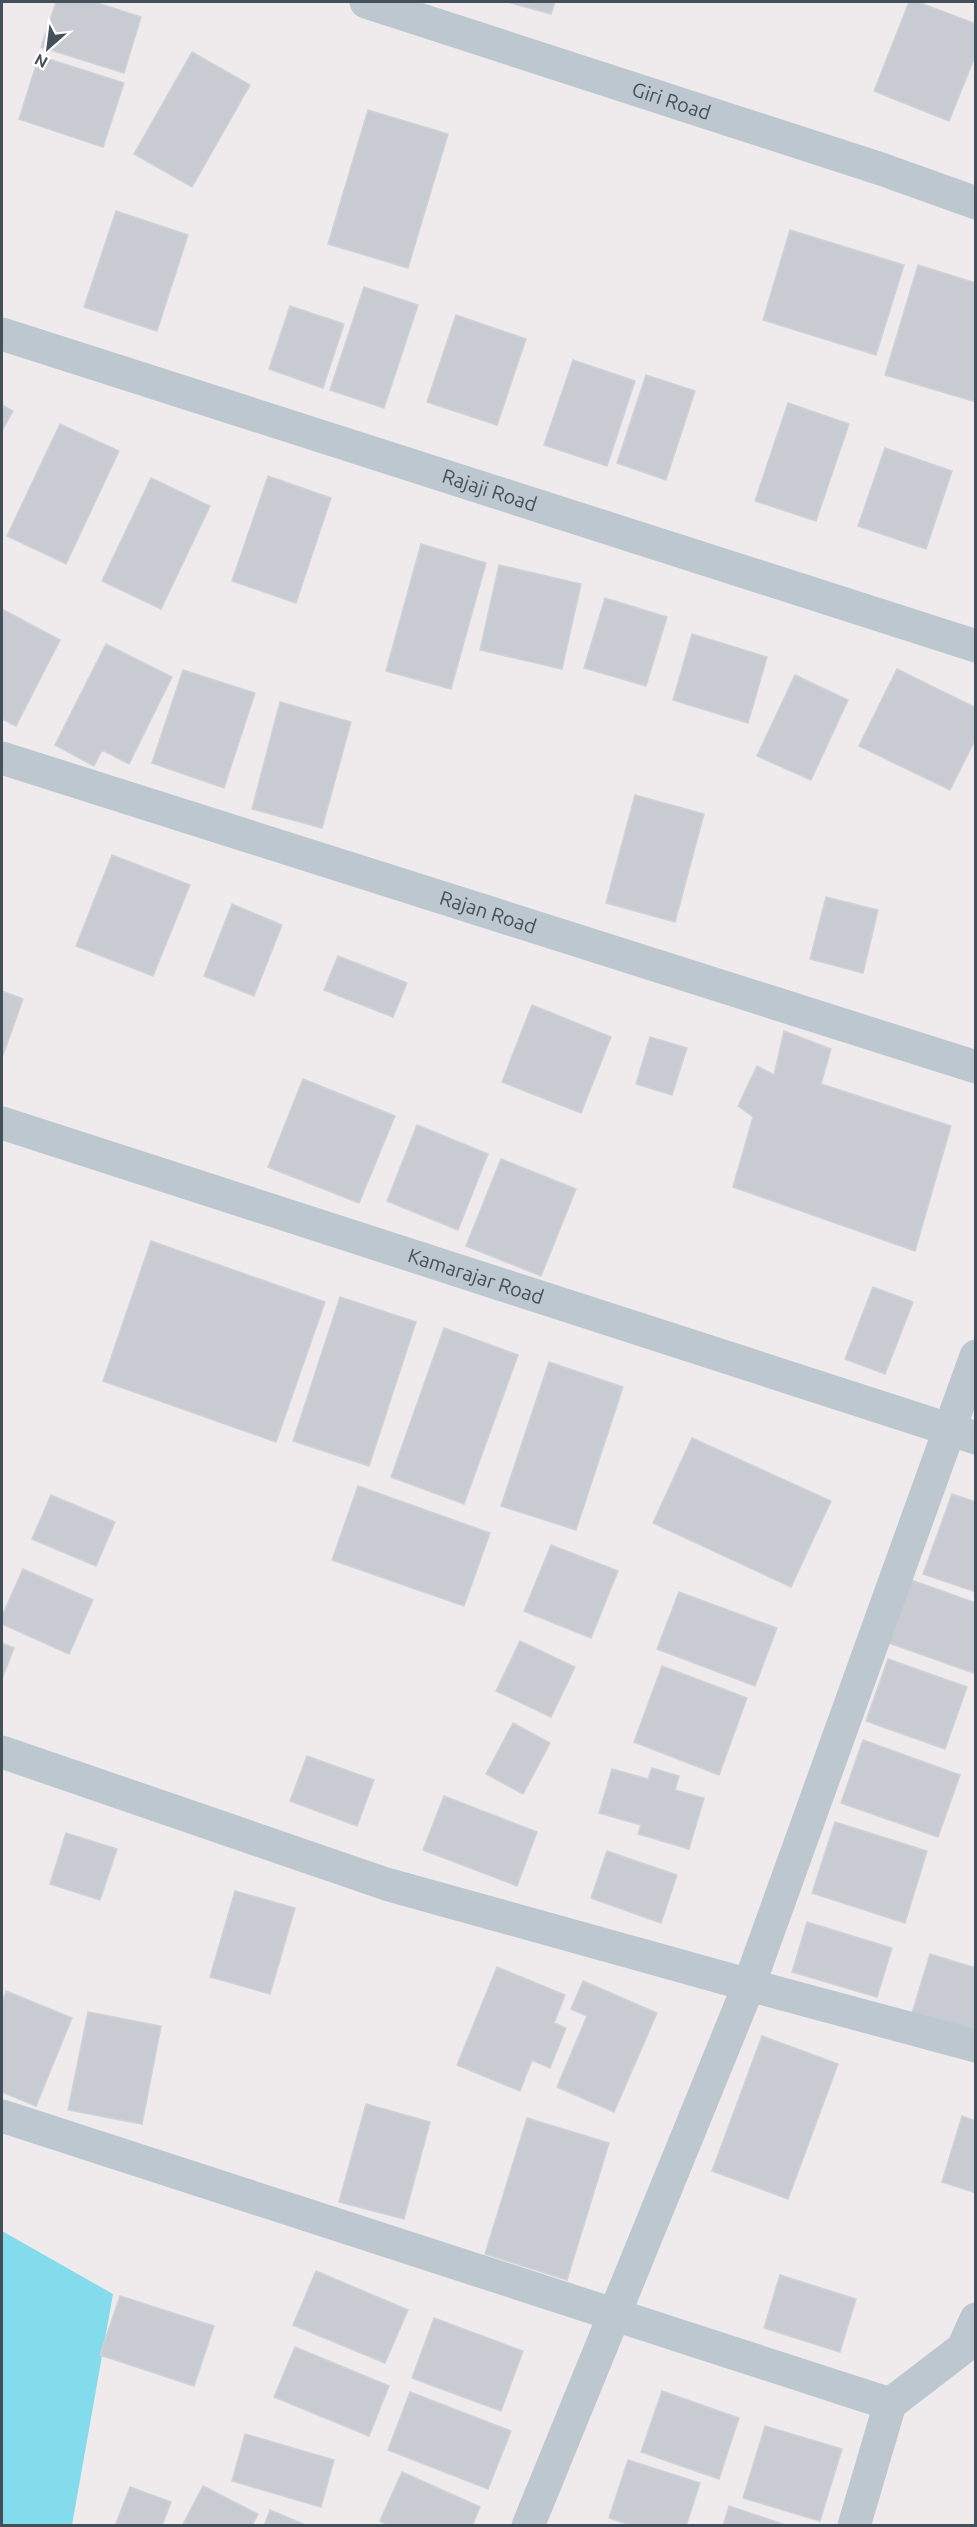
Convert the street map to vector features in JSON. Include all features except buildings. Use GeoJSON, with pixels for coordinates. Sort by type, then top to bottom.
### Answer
{"type":"FeatureCollection","features":[{"type":"Feature","properties":{"kind":"street","name":"Giri Road"},"geometry":{"type":"LineString","coordinates":[[366,2],[881,169],[975,203]]}},
{"type":"Feature","properties":{"kind":"street","name":"Rajaji Road"},"geometry":{"type":"LineString","coordinates":[[2,334],[975,646]]}},
{"type":"Feature","properties":{"kind":"street","name":"Rajan Road"},"geometry":{"type":"LineString","coordinates":[[2,758],[975,1066]]}},
{"type":"Feature","properties":{"kind":"street","name":"Kamarajar Road"},"geometry":{"type":"LineString","coordinates":[[2,1122],[962,1434]]}},
{"type":"Feature","properties":{"kind":"street"},"geometry":{"type":"LineString","coordinates":[[528,2526],[749,1985],[962,1434],[975,1356]]}},
{"type":"Feature","properties":{"kind":"street"},"geometry":{"type":"LineString","coordinates":[[2,1752],[386,1884],[975,2046]]}},
{"type":"Feature","properties":{"kind":"street"},"geometry":{"type":"LineString","coordinates":[[2,2116],[890,2404]]}},
{"type":"Feature","properties":{"kind":"street"},"geometry":{"type":"LineString","coordinates":[[854,2526],[890,2404],[963,2348],[975,2319]]}},
{"type":"Feature","properties":{"kind":"water"},"geometry":{"type":"Polygon","coordinates":[[[2,2231],[113,2294],[72,2525],[2,2525],[2,2231]]]}}]}
